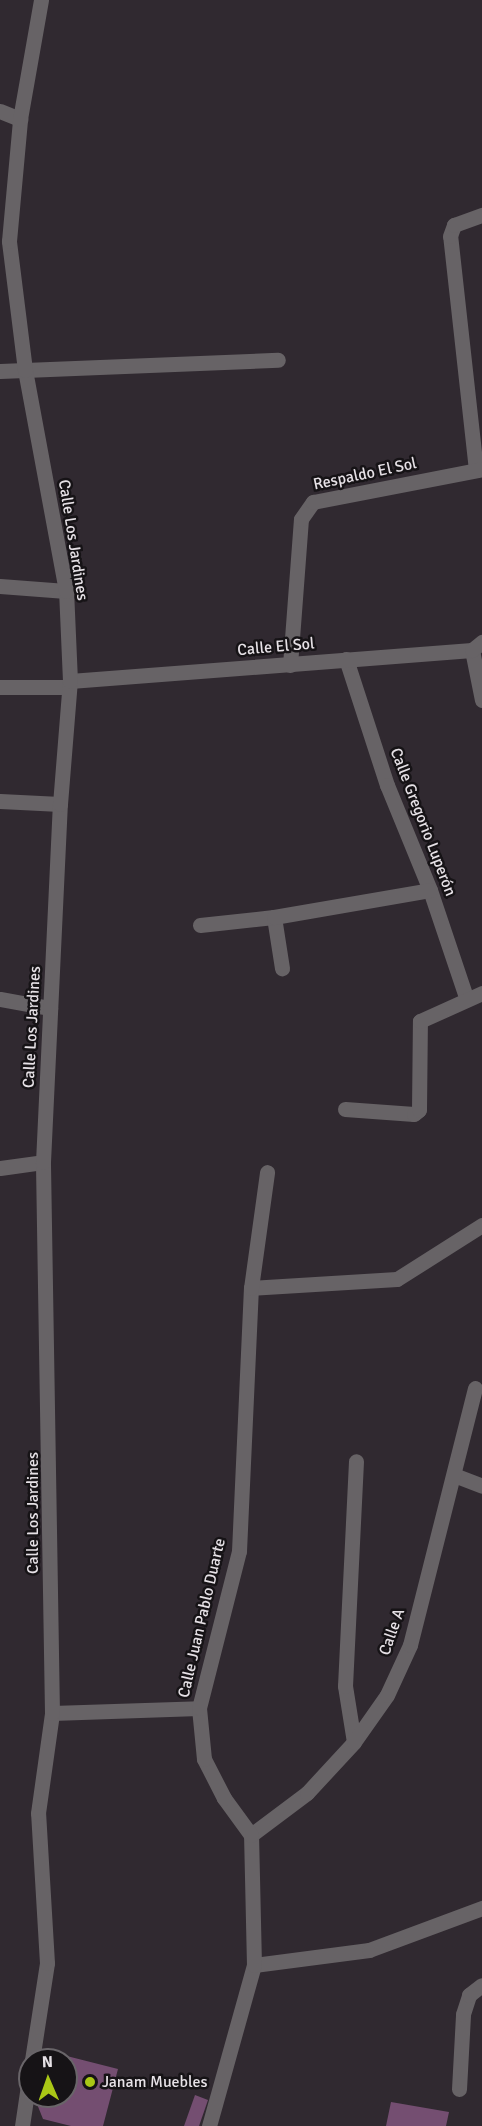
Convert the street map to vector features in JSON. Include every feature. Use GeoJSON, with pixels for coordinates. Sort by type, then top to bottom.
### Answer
{"type":"FeatureCollection","features":[{"type":"Feature","properties":{"kind":"street","name":"Calle Los Jardines"},"geometry":{"type":"LineString","coordinates":[[34,2048],[47,1963],[38,1814],[52,1713],[43,1162],[60,804],[69,684],[66,591],[25,370],[5,241],[20,119],[41,0]]}},
{"type":"Feature","properties":{"kind":"street"},"geometry":{"type":"LineString","coordinates":[[0,111],[20,119]]}},
{"type":"Feature","properties":{"kind":"street"},"geometry":{"type":"LineString","coordinates":[[479,469],[450,236],[454,225],[482,215]]}},
{"type":"Feature","properties":{"kind":"street"},"geometry":{"type":"LineString","coordinates":[[0,370],[278,360]]}},
{"type":"Feature","properties":{"kind":"street","name":"Respaldo El Sol"},"geometry":{"type":"LineString","coordinates":[[290,665],[301,519],[313,502],[479,469]]}},
{"type":"Feature","properties":{"kind":"street"},"geometry":{"type":"LineString","coordinates":[[0,586],[66,591]]}},
{"type":"Feature","properties":{"kind":"street"},"geometry":{"type":"LineString","coordinates":[[477,646],[482,700]]}},
{"type":"Feature","properties":{"kind":"street","name":"Calle El Sol"},"geometry":{"type":"LineString","coordinates":[[0,687],[69,684],[477,646]]}},
{"type":"Feature","properties":{"kind":"street","name":"Calle Gregorio Luperón"},"geometry":{"type":"LineString","coordinates":[[346,659],[387,785],[430,890],[466,997]]}},
{"type":"Feature","properties":{"kind":"street"},"geometry":{"type":"LineString","coordinates":[[0,801],[60,804]]}},
{"type":"Feature","properties":{"kind":"street"},"geometry":{"type":"LineString","coordinates":[[200,925],[274,918],[430,890]]}},
{"type":"Feature","properties":{"kind":"street"},"geometry":{"type":"LineString","coordinates":[[274,918],[282,968]]}},
{"type":"Feature","properties":{"kind":"street"},"geometry":{"type":"LineString","coordinates":[[345,1108],[414,1114],[419,1110],[420,1021],[466,997],[482,993]]}},
{"type":"Feature","properties":{"kind":"street"},"geometry":{"type":"LineString","coordinates":[[0,999],[50,1008]]}},
{"type":"Feature","properties":{"kind":"street"},"geometry":{"type":"LineString","coordinates":[[0,1168],[43,1162]]}},
{"type":"Feature","properties":{"kind":"street","name":"Calle Juan Pablo Duarte"},"geometry":{"type":"LineString","coordinates":[[251,1835],[224,1798],[204,1759],[199,1708],[238,1551],[251,1288],[267,1172]]}},
{"type":"Feature","properties":{"kind":"street"},"geometry":{"type":"LineString","coordinates":[[251,1288],[397,1279],[482,1225]]}},
{"type":"Feature","properties":{"kind":"street","name":"Calle A"},"geometry":{"type":"LineString","coordinates":[[251,1835],[307,1792],[354,1743],[387,1695],[410,1645],[475,1388]]}},
{"type":"Feature","properties":{"kind":"street"},"geometry":{"type":"LineString","coordinates":[[354,1743],[345,1686],[356,1461]]}},
{"type":"Feature","properties":{"kind":"street"},"geometry":{"type":"LineString","coordinates":[[454,1475],[482,1486]]}},
{"type":"Feature","properties":{"kind":"street"},"geometry":{"type":"LineString","coordinates":[[52,1713],[199,1708]]}},
{"type":"Feature","properties":{"kind":"street"},"geometry":{"type":"LineString","coordinates":[[209,2126],[254,1965],[251,1835]]}},
{"type":"Feature","properties":{"kind":"street"},"geometry":{"type":"LineString","coordinates":[[254,1965],[369,1950],[482,1908]]}},
{"type":"Feature","properties":{"kind":"street"},"geometry":{"type":"LineString","coordinates":[[459,2089],[464,2014],[469,1995],[482,1985]]}},
{"type":"Feature","properties":{"kind":"street"},"geometry":{"type":"LineString","coordinates":[[22,2126],[25,2108]]}},
{"type":"Feature","properties":{"kind":"building","name":"Janam Muebles"},"geometry":{"type":"Polygon","coordinates":[[[78,2059],[118,2069],[103,2126],[71,2126],[43,2119],[39,2108],[78,2108],[78,2059]]]}},
{"type":"Feature","properties":{"kind":"building"},"geometry":{"type":"Polygon","coordinates":[[[195,2095],[208,2100],[199,2126],[184,2126],[195,2095]]]}},
{"type":"Feature","properties":{"kind":"building"},"geometry":{"type":"Polygon","coordinates":[[[391,2102],[449,2112],[446,2126],[386,2126],[391,2102]]]}},
{"type":"Feature","properties":{"kind":"place","name":"Janam Muebles"},"geometry":{"type":"Point","coordinates":[90,2082]}}]}
